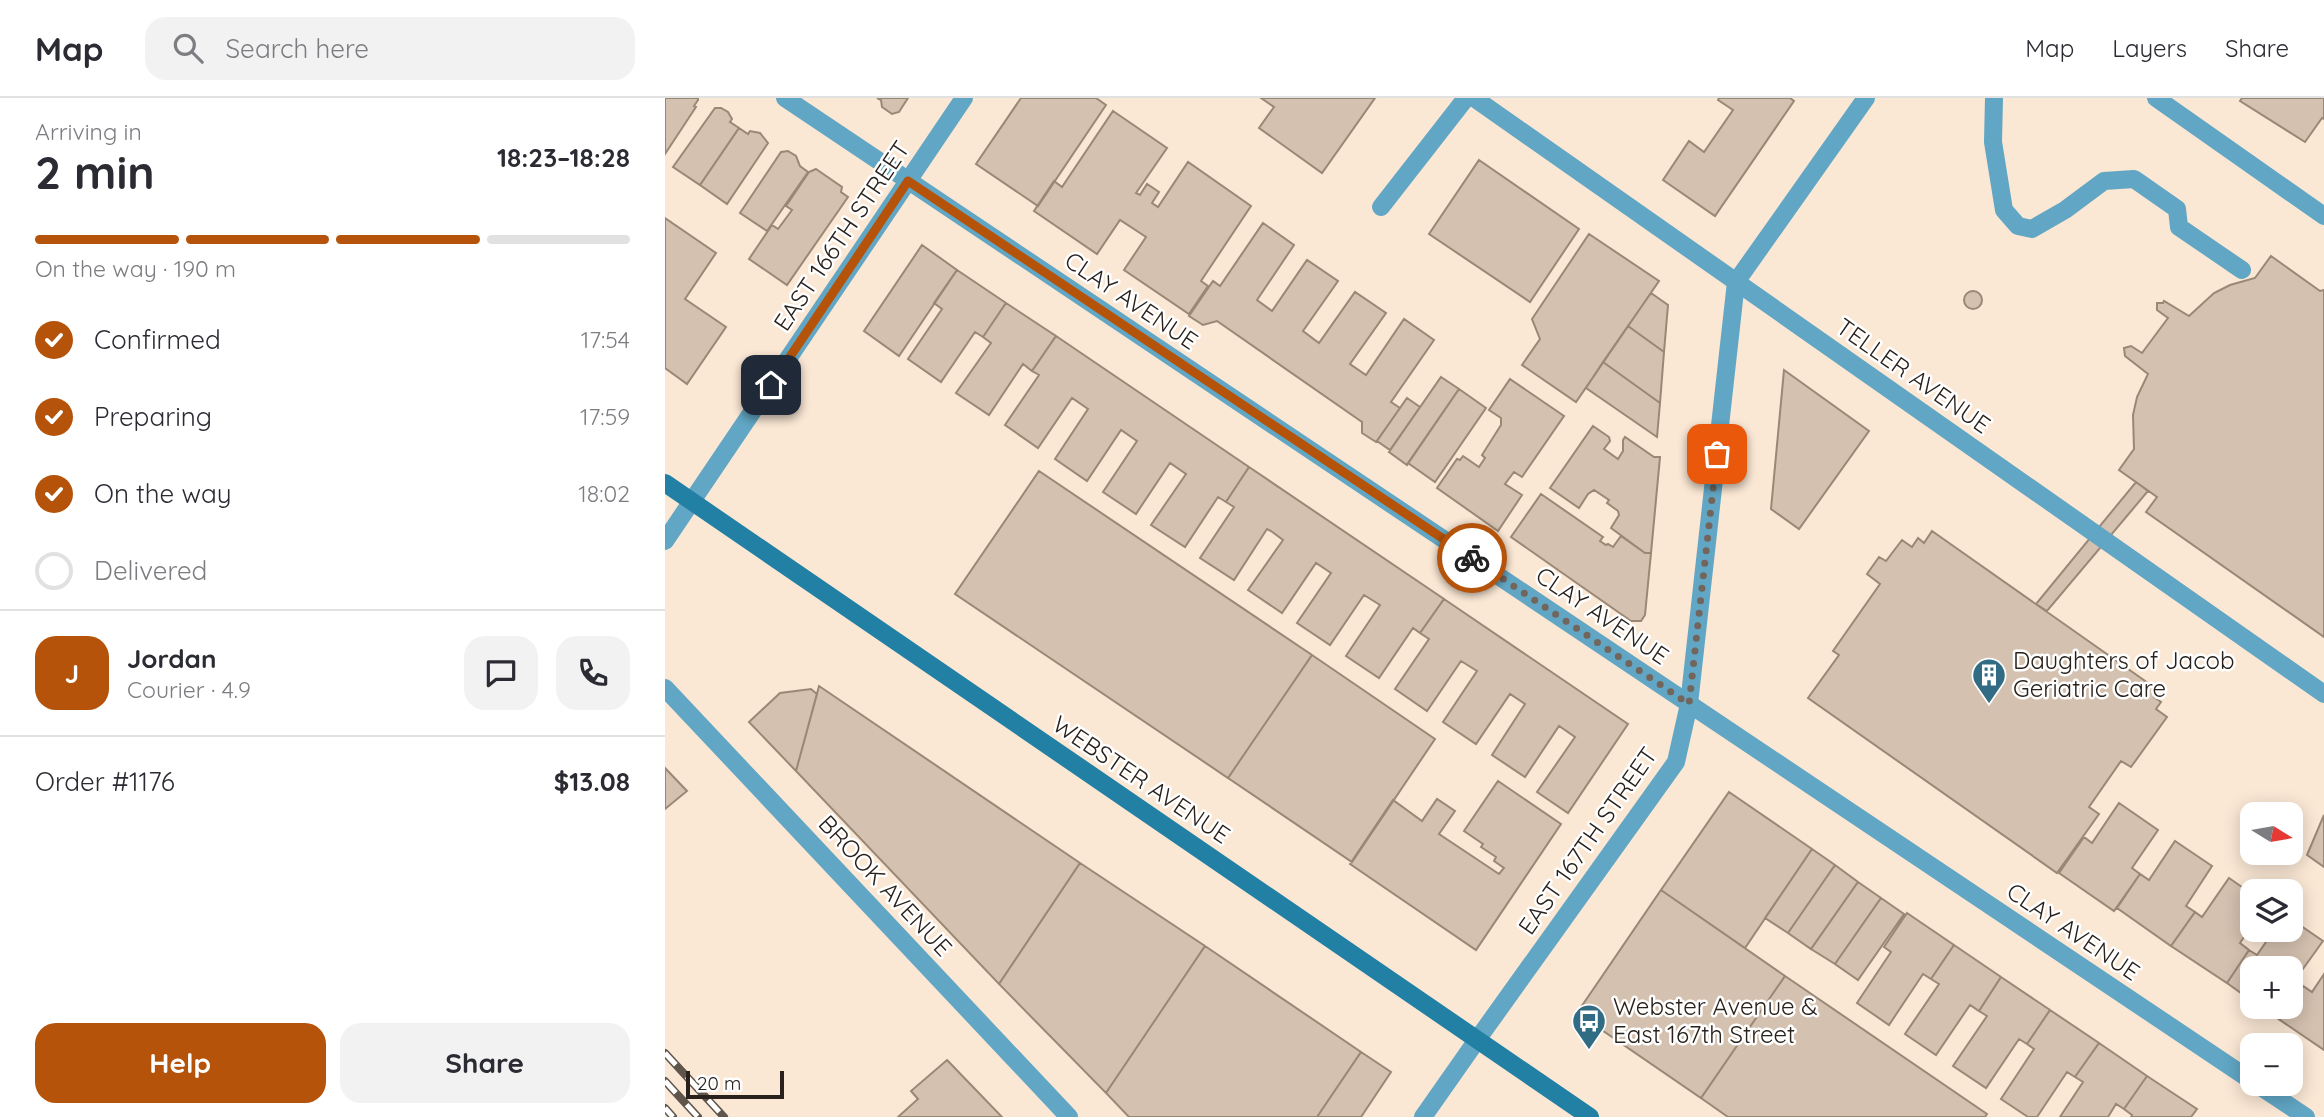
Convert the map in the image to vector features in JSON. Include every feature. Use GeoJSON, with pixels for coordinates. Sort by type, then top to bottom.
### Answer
{"type":"FeatureCollection","features":[{"type":"Feature","properties":{"kind":"main road","name":"WEBSTER AVENUE"},"geometry":{"type":"LineString","coordinates":[[665,483],[1590,1117]]}},
{"type":"Feature","properties":{"kind":"street","name":"CLAY AVENUE"},"geometry":{"type":"LineString","coordinates":[[785,98],[2240,1073]]}},
{"type":"Feature","properties":{"kind":"street","name":"EAST 166TH STREET"},"geometry":{"type":"LineString","coordinates":[[665,541],[964,98]]}},
{"type":"Feature","properties":{"kind":"street"},"geometry":{"type":"LineString","coordinates":[[1381,207],[1466,98]]}},
{"type":"Feature","properties":{"kind":"street","name":"TELLER AVENUE"},"geometry":{"type":"LineString","coordinates":[[1474,98],[2324,694]]}},
{"type":"Feature","properties":{"kind":"street","name":"EAST 167TH STREET"},"geometry":{"type":"LineString","coordinates":[[1423,1117],[1676,762],[1689,704],[1736,282],[1866,98]]}},
{"type":"Feature","properties":{"kind":"street"},"geometry":{"type":"LineString","coordinates":[[1994,98],[1993,142],[2004,210],[2018,226],[2032,229],[2104,181],[2134,180],[2177,209],[2179,227],[2242,270]]}},
{"type":"Feature","properties":{"kind":"street"},"geometry":{"type":"LineString","coordinates":[[2156,98],[2324,216]]}},
{"type":"Feature","properties":{"kind":"street","name":"BROOK AVENUE"},"geometry":{"type":"LineString","coordinates":[[665,688],[1069,1117]]}},
{"type":"Feature","properties":{"kind":"street","name":"CLAY AVENUE"},"geometry":{"type":"LineString","coordinates":[[2275,1096],[2306,1117]]}},
{"type":"Feature","properties":{"kind":"building"},"geometry":{"type":"Polygon","coordinates":[[[665,98],[698,100],[665,154],[665,98]]]}},
{"type":"Feature","properties":{"kind":"building"},"geometry":{"type":"Polygon","coordinates":[[[877,98],[908,98],[899,112],[892,114],[882,107],[881,100],[877,98]]]}},
{"type":"Feature","properties":{"kind":"building"},"geometry":{"type":"Polygon","coordinates":[[[1021,98],[1096,98],[1106,105],[1038,206],[976,164],[1021,98]]]}},
{"type":"Feature","properties":{"kind":"building"},"geometry":{"type":"Polygon","coordinates":[[[1261,98],[1375,98],[1322,173],[1259,128],[1274,107],[1261,98]]]}},
{"type":"Feature","properties":{"kind":"building"},"geometry":{"type":"Polygon","coordinates":[[[1790,98],[1794,101],[1715,216],[1663,180],[1689,141],[1704,152],[1733,110],[1718,100],[1790,98]]]}},
{"type":"Feature","properties":{"kind":"building"},"geometry":{"type":"Polygon","coordinates":[[[2242,98],[2324,98],[2324,119],[2322,118],[2305,142],[2240,101],[2242,98]]]}},
{"type":"Feature","properties":{"kind":"building"},"geometry":{"type":"Polygon","coordinates":[[[715,108],[728,112],[732,119],[730,122],[739,128],[700,185],[673,167],[715,108]]]}},
{"type":"Feature","properties":{"kind":"building"},"geometry":{"type":"Polygon","coordinates":[[[1113,111],[1167,148],[1136,193],[1140,195],[1147,184],[1159,192],[1152,203],[1158,207],[1188,162],[1251,206],[1201,281],[1208,286],[1189,314],[1124,270],[1146,237],[1120,220],[1097,254],[1034,211],[1054,181],[1062,187],[1113,111]]]}},
{"type":"Feature","properties":{"kind":"building"},"geometry":{"type":"Polygon","coordinates":[[[739,128],[748,134],[750,131],[760,133],[768,143],[727,204],[700,185],[739,128]]]}},
{"type":"Feature","properties":{"kind":"building"},"geometry":{"type":"Polygon","coordinates":[[[788,151],[796,156],[800,166],[808,172],[767,231],[740,213],[781,152],[788,151]]]}},
{"type":"Feature","properties":{"kind":"building"},"geometry":{"type":"Polygon","coordinates":[[[1479,160],[1579,229],[1530,302],[1429,234],[1479,160]]]}},
{"type":"Feature","properties":{"kind":"building"},"geometry":{"type":"Polygon","coordinates":[[[816,169],[842,187],[841,192],[848,197],[787,285],[749,259],[772,225],[778,229],[792,210],[786,206],[809,172],[816,169]]]}},
{"type":"Feature","properties":{"kind":"building"},"geometry":{"type":"Polygon","coordinates":[[[665,218],[716,253],[685,299],[726,327],[687,384],[665,368],[665,218]]]}},
{"type":"Feature","properties":{"kind":"building"},"geometry":{"type":"Polygon","coordinates":[[[1263,223],[1294,245],[1257,300],[1272,311],[1307,260],[1338,281],[1303,331],[1319,343],[1355,292],[1386,313],[1350,364],[1366,375],[1404,319],[1434,340],[1391,402],[1400,408],[1376,442],[1362,433],[1362,422],[1217,321],[1203,325],[1189,316],[1213,281],[1220,286],[1263,223]]]}},
{"type":"Feature","properties":{"kind":"building"},"geometry":{"type":"Polygon","coordinates":[[[1589,234],[1659,281],[1576,402],[1522,365],[1540,339],[1532,319],[1589,234]]]}},
{"type":"Feature","properties":{"kind":"building"},"geometry":{"type":"Polygon","coordinates":[[[922,245],[957,270],[899,356],[864,331],[922,245]]]}},
{"type":"Feature","properties":{"kind":"building","name":"Daughters of Jacob Geriatric Care"},"geometry":{"type":"Polygon","coordinates":[[[2271,256],[2320,291],[2324,290],[2324,637],[2146,512],[2157,497],[2119,470],[2134,449],[2133,415],[2137,397],[2148,374],[2125,356],[2124,348],[2131,346],[2142,353],[2168,318],[2157,310],[2157,303],[2164,301],[2189,316],[2214,293],[2255,278],[2271,256]]]}},
{"type":"Feature","properties":{"kind":"building"},"geometry":{"type":"Polygon","coordinates":[[[957,270],[1006,303],[983,337],[975,332],[941,382],[908,359],[942,309],[934,303],[957,270]]]}},
{"type":"Feature","properties":{"kind":"building"},"geometry":{"type":"Polygon","coordinates":[[[1973,291],[1979,294],[1982,300],[1979,306],[1973,309],[1967,306],[1964,300],[1967,294],[1973,291]]]}},
{"type":"Feature","properties":{"kind":"building"},"geometry":{"type":"Polygon","coordinates":[[[1651,293],[1668,305],[1664,352],[1628,326],[1651,293]]]}},
{"type":"Feature","properties":{"kind":"building"},"geometry":{"type":"Polygon","coordinates":[[[1006,303],[1056,336],[1032,371],[1023,364],[989,415],[956,393],[991,343],[983,337],[1006,303]]]}},
{"type":"Feature","properties":{"kind":"building"},"geometry":{"type":"Polygon","coordinates":[[[1628,326],[1664,352],[1660,403],[1603,362],[1628,326]]]}},
{"type":"Feature","properties":{"kind":"building"},"geometry":{"type":"Polygon","coordinates":[[[1056,336],[1249,467],[1226,502],[1218,497],[1185,547],[1151,525],[1186,474],[1170,463],[1136,514],[1103,492],[1137,441],[1121,430],[1087,481],[1055,459],[1088,409],[1072,398],[1038,448],[1005,425],[1039,375],[1032,371],[1056,336]]]}},
{"type":"Feature","properties":{"kind":"building"},"geometry":{"type":"Polygon","coordinates":[[[1603,362],[1660,403],[1657,437],[1586,388],[1603,362]]]}},
{"type":"Feature","properties":{"kind":"building"},"geometry":{"type":"Polygon","coordinates":[[[1784,370],[1869,431],[1799,529],[1771,509],[1784,370]]]}},
{"type":"Feature","properties":{"kind":"building"},"geometry":{"type":"Polygon","coordinates":[[[1441,377],[1459,389],[1407,465],[1389,452],[1441,377]]]}},
{"type":"Feature","properties":{"kind":"building"},"geometry":{"type":"Polygon","coordinates":[[[1510,379],[1564,416],[1522,477],[1514,472],[1505,484],[1522,495],[1498,531],[1437,488],[1457,459],[1460,460],[1463,456],[1479,467],[1485,458],[1482,455],[1501,425],[1501,418],[1489,410],[1510,379]]]}},
{"type":"Feature","properties":{"kind":"building"},"geometry":{"type":"Polygon","coordinates":[[[1459,389],[1486,408],[1435,482],[1408,463],[1459,389]]]}},
{"type":"Feature","properties":{"kind":"building"},"geometry":{"type":"Polygon","coordinates":[[[1407,398],[1420,407],[1390,450],[1377,441],[1407,398]]]}},
{"type":"Feature","properties":{"kind":"building"},"geometry":{"type":"Polygon","coordinates":[[[1593,426],[1609,437],[1610,441],[1604,449],[1618,459],[1623,451],[1625,437],[1654,457],[1660,457],[1651,553],[1645,553],[1611,528],[1619,515],[1618,511],[1607,503],[1609,500],[1594,490],[1579,508],[1550,488],[1593,426]]]}},
{"type":"Feature","properties":{"kind":"building"},"geometry":{"type":"Polygon","coordinates":[[[1249,467],[1444,599],[1420,633],[1413,628],[1379,678],[1346,656],[1380,605],[1364,595],[1330,645],[1297,623],[1331,573],[1316,563],[1282,613],[1248,590],[1283,540],[1271,531],[1267,529],[1234,580],[1200,558],[1234,507],[1226,502],[1249,467]]]}},
{"type":"Feature","properties":{"kind":"building"},"geometry":{"type":"Polygon","coordinates":[[[1039,471],[1312,655],[1228,778],[955,594],[1039,471]]]}},
{"type":"Feature","properties":{"kind":"building"},"geometry":{"type":"Polygon","coordinates":[[[2136,482],[2148,491],[2047,611],[2036,604],[2136,482]]]}},
{"type":"Feature","properties":{"kind":"building"},"geometry":{"type":"Polygon","coordinates":[[[1541,494],[1603,537],[1600,541],[1606,545],[1613,547],[1621,536],[1645,553],[1651,553],[1645,615],[1641,621],[1631,621],[1511,537],[1541,494]]]}},
{"type":"Feature","properties":{"kind":"building","name":"Daughters of Jacob Geriatric Care"},"geometry":{"type":"Polygon","coordinates":[[[1932,531],[2158,690],[2154,697],[2161,702],[2156,709],[2167,717],[2131,767],[2121,761],[2089,807],[2099,814],[2057,873],[1808,698],[1839,655],[1833,651],[1880,584],[1867,574],[1879,557],[1886,561],[1902,540],[1912,547],[1918,538],[1924,543],[1932,531]]]}},
{"type":"Feature","properties":{"kind":"building"},"geometry":{"type":"Polygon","coordinates":[[[1444,599],[1628,724],[1568,813],[1537,792],[1575,737],[1559,726],[1525,777],[1492,755],[1525,704],[1510,694],[1476,744],[1443,722],[1477,671],[1461,661],[1427,711],[1395,689],[1429,639],[1420,633],[1444,599]]]}},
{"type":"Feature","properties":{"kind":"building"},"geometry":{"type":"Polygon","coordinates":[[[1312,655],[1435,739],[1352,862],[1228,778],[1312,655]]]}},
{"type":"Feature","properties":{"kind":"building"},"geometry":{"type":"Polygon","coordinates":[[[819,686],[1080,863],[999,984],[796,771],[819,686]]]}},
{"type":"Feature","properties":{"kind":"building"},"geometry":{"type":"Polygon","coordinates":[[[811,689],[817,694],[796,771],[749,722],[780,693],[811,689]]]}},
{"type":"Feature","properties":{"kind":"building"},"geometry":{"type":"Polygon","coordinates":[[[665,768],[687,791],[665,809],[665,768]]]}},
{"type":"Feature","properties":{"kind":"building"},"geometry":{"type":"Polygon","coordinates":[[[1498,781],[1561,824],[1476,950],[1350,864],[1393,800],[1422,821],[1437,799],[1455,811],[1439,834],[1499,874],[1504,868],[1494,861],[1496,857],[1464,831],[1498,781]]]}},
{"type":"Feature","properties":{"kind":"building"},"geometry":{"type":"Polygon","coordinates":[[[1729,792],[1812,849],[1745,948],[1661,890],[1729,792]]]}},
{"type":"Feature","properties":{"kind":"building"},"geometry":{"type":"Polygon","coordinates":[[[2119,803],[2158,830],[2132,868],[2140,874],[2114,911],[2059,873],[2084,837],[2092,843],[2119,803]]]}},
{"type":"Feature","properties":{"kind":"building"},"geometry":{"type":"Polygon","coordinates":[[[2324,815],[2324,867],[2307,855],[2324,815]]]}},
{"type":"Feature","properties":{"kind":"building"},"geometry":{"type":"Polygon","coordinates":[[[2175,841],[2212,866],[2186,906],[2195,912],[2171,946],[2117,908],[2140,874],[2149,880],[2175,841]]]}},
{"type":"Feature","properties":{"kind":"building"},"geometry":{"type":"Polygon","coordinates":[[[1812,849],[1835,865],[1788,933],[1765,918],[1812,849]]]}},
{"type":"Feature","properties":{"kind":"building"},"geometry":{"type":"Polygon","coordinates":[[[1080,863],[1205,946],[1106,1093],[999,984],[1080,863]]]}},
{"type":"Feature","properties":{"kind":"building"},"geometry":{"type":"Polygon","coordinates":[[[1835,865],[1858,882],[1811,949],[1788,933],[1835,865]]]}},
{"type":"Feature","properties":{"kind":"building"},"geometry":{"type":"Polygon","coordinates":[[[2229,878],[2240,886],[2240,943],[2249,950],[2245,956],[2240,956],[2240,964],[2227,983],[2171,946],[2195,912],[2202,917],[2229,878]]]}},
{"type":"Feature","properties":{"kind":"building"},"geometry":{"type":"Polygon","coordinates":[[[1858,882],[1881,898],[1835,964],[1811,949],[1858,882]]]}},
{"type":"Feature","properties":{"kind":"building"},"geometry":{"type":"Polygon","coordinates":[[[1661,890],[1785,976],[1701,1098],[1577,1013],[1661,890]]]}},
{"type":"Feature","properties":{"kind":"building"},"geometry":{"type":"Polygon","coordinates":[[[1881,898],[1904,914],[1858,980],[1835,964],[1881,898]]]}},
{"type":"Feature","properties":{"kind":"building"},"geometry":{"type":"Polygon","coordinates":[[[1907,913],[1954,945],[1931,979],[1923,974],[1889,1025],[1857,1003],[1891,952],[1884,947],[1907,913]]]}},
{"type":"Feature","properties":{"kind":"building"},"geometry":{"type":"Polygon","coordinates":[[[2303,927],[2323,941],[2303,969],[2303,956],[2245,956],[2249,950],[2257,955],[2266,942],[2303,942],[2303,927]]]}},
{"type":"Feature","properties":{"kind":"building"},"geometry":{"type":"Polygon","coordinates":[[[1954,945],[2001,977],[1979,1011],[1970,1005],[1936,1055],[1905,1034],[1939,984],[1931,979],[1954,945]]]}},
{"type":"Feature","properties":{"kind":"building"},"geometry":{"type":"Polygon","coordinates":[[[1205,946],[1361,1052],[1317,1117],[1129,1117],[1106,1093],[1205,946]]]}},
{"type":"Feature","properties":{"kind":"building"},"geometry":{"type":"Polygon","coordinates":[[[2240,964],[2240,992],[2227,983],[2240,964]]]}},
{"type":"Feature","properties":{"kind":"building"},"geometry":{"type":"Polygon","coordinates":[[[2324,974],[2324,1050],[2303,1033],[2280,1020],[2303,1019],[2303,986],[2312,992],[2324,974]]]}},
{"type":"Feature","properties":{"kind":"building"},"geometry":{"type":"Polygon","coordinates":[[[1785,976],[1987,1114],[1985,1117],[1728,1117],[1701,1098],[1785,976]]]}},
{"type":"Feature","properties":{"kind":"building"},"geometry":{"type":"Polygon","coordinates":[[[2001,977],[2050,1010],[2027,1044],[2019,1039],[1986,1088],[1953,1066],[1987,1016],[1979,1011],[2001,977]]]}},
{"type":"Feature","properties":{"kind":"building"},"geometry":{"type":"Polygon","coordinates":[[[2050,1010],[2099,1043],[2075,1077],[2067,1072],[2037,1117],[2028,1117],[2001,1099],[2034,1049],[2027,1044],[2050,1010]]]}},
{"type":"Feature","properties":{"kind":"building"},"geometry":{"type":"Polygon","coordinates":[[[2099,1043],[2147,1076],[2124,1109],[2116,1104],[2108,1117],[2060,1117],[2083,1082],[2075,1077],[2099,1043]]]}},
{"type":"Feature","properties":{"kind":"building"},"geometry":{"type":"Polygon","coordinates":[[[1361,1052],[1391,1072],[1361,1117],[1317,1117],[1361,1052]]]}},
{"type":"Feature","properties":{"kind":"building"},"geometry":{"type":"Polygon","coordinates":[[[947,1060],[1002,1117],[898,1117],[918,1099],[911,1091],[947,1060]]]}},
{"type":"Feature","properties":{"kind":"building"},"geometry":{"type":"Polygon","coordinates":[[[2147,1076],[2197,1109],[2191,1117],[2131,1117],[2124,1109],[2147,1076]]]}},
{"type":"Feature","properties":{"kind":"railway"},"geometry":{"type":"LineString","coordinates":[[665,1053],[724,1117]]}},
{"type":"Feature","properties":{"kind":"railway"},"geometry":{"type":"LineString","coordinates":[[665,1081],[698,1117]]}},
{"type":"Feature","properties":{"kind":"railway"},"geometry":{"type":"LineString","coordinates":[[665,1108],[673,1117]]}},
{"type":"Feature","properties":{"kind":"way so far"},"geometry":{"type":"LineString","coordinates":[[1472,558],[1689,704],[1717,454]]}},
{"type":"Feature","properties":{"kind":"place","name":"Daughters of Jacob Geriatric Care"},"geometry":{"type":"Point","coordinates":[1989,705]}},
{"type":"Feature","properties":{"kind":"place","name":"Webster Avenue & East 167th Street"},"geometry":{"type":"Point","coordinates":[1589,1051]}},
{"type":"Feature","properties":{"kind":"route"},"geometry":{"type":"LineString","coordinates":[[771,385],[908,181],[1472,558]]}}]}
